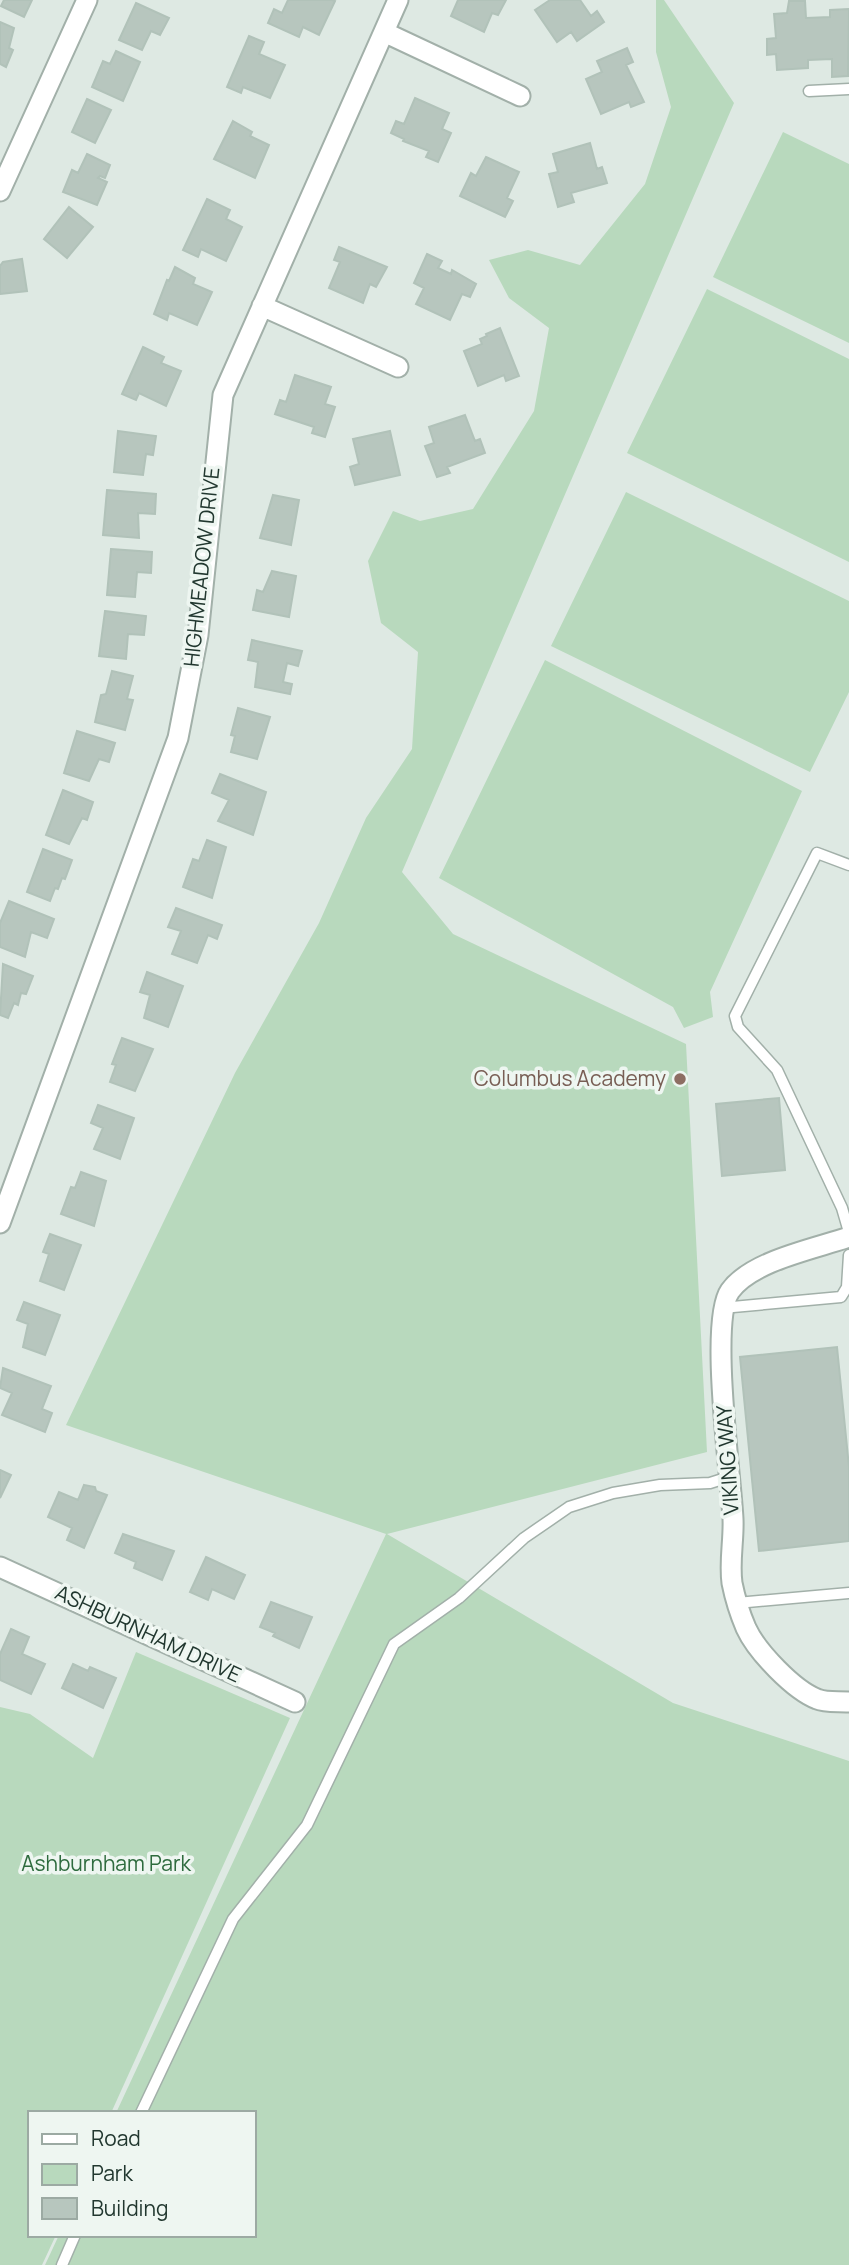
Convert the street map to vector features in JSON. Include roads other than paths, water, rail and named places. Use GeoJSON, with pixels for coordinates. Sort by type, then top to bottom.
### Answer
{"type":"FeatureCollection","features":[{"type":"Feature","properties":{"kind":"street"},"geometry":{"type":"LineString","coordinates":[[0,191],[87,0]]}},
{"type":"Feature","properties":{"kind":"street","name":"HIGHMEADOW DRIVE"},"geometry":{"type":"LineString","coordinates":[[0,1223],[178,738],[198,635],[218,420],[223,395],[386,33],[398,0]]}},
{"type":"Feature","properties":{"kind":"street"},"geometry":{"type":"LineString","coordinates":[[386,33],[520,96]]}},
{"type":"Feature","properties":{"kind":"street"},"geometry":{"type":"LineString","coordinates":[[262,306],[398,367]]}},
{"type":"Feature","properties":{"kind":"street"},"geometry":{"type":"LineString","coordinates":[[722,1308],[728,1293],[746,1275],[849,1233]]}},
{"type":"Feature","properties":{"kind":"street","name":"VIKING WAY"},"geometry":{"type":"LineString","coordinates":[[722,1308],[722,1386],[733,1521],[730,1566],[737,1603],[747,1630],[762,1653],[790,1680],[817,1699],[849,1702]]}},
{"type":"Feature","properties":{"kind":"street","name":"ASHBURNHAM DRIVE"},"geometry":{"type":"LineString","coordinates":[[0,1567],[295,1702]]}},
{"type":"Feature","properties":{"kind":"lane"},"geometry":{"type":"LineString","coordinates":[[809,91],[849,89]]}},
{"type":"Feature","properties":{"kind":"lane"},"geometry":{"type":"LineString","coordinates":[[849,865],[821,852],[817,853],[735,1016],[737,1027],[777,1070],[842,1208],[849,1233]]}},
{"type":"Feature","properties":{"kind":"lane"},"geometry":{"type":"LineString","coordinates":[[722,1308],[841,1297],[847,1287],[849,1255]]}},
{"type":"Feature","properties":{"kind":"lane"},"geometry":{"type":"LineString","coordinates":[[142,2111],[233,1919],[307,1825],[394,1644],[459,1598],[524,1538],[569,1507],[613,1493],[660,1485],[709,1483],[729,1477]]}},
{"type":"Feature","properties":{"kind":"lane"},"geometry":{"type":"LineString","coordinates":[[737,1603],[849,1593]]}},
{"type":"Feature","properties":{"kind":"lane"},"geometry":{"type":"LineString","coordinates":[[62,2265],[74,2237]]}},
{"type":"Feature","properties":{"kind":"place","name":"Columbus Academy"},"geometry":{"type":"Point","coordinates":[680,1079]}},
{"type":"Feature","properties":{"kind":"park label","name":"Ashburnham Park"},"geometry":{"type":"Point","coordinates":[106,1864]}}]}
